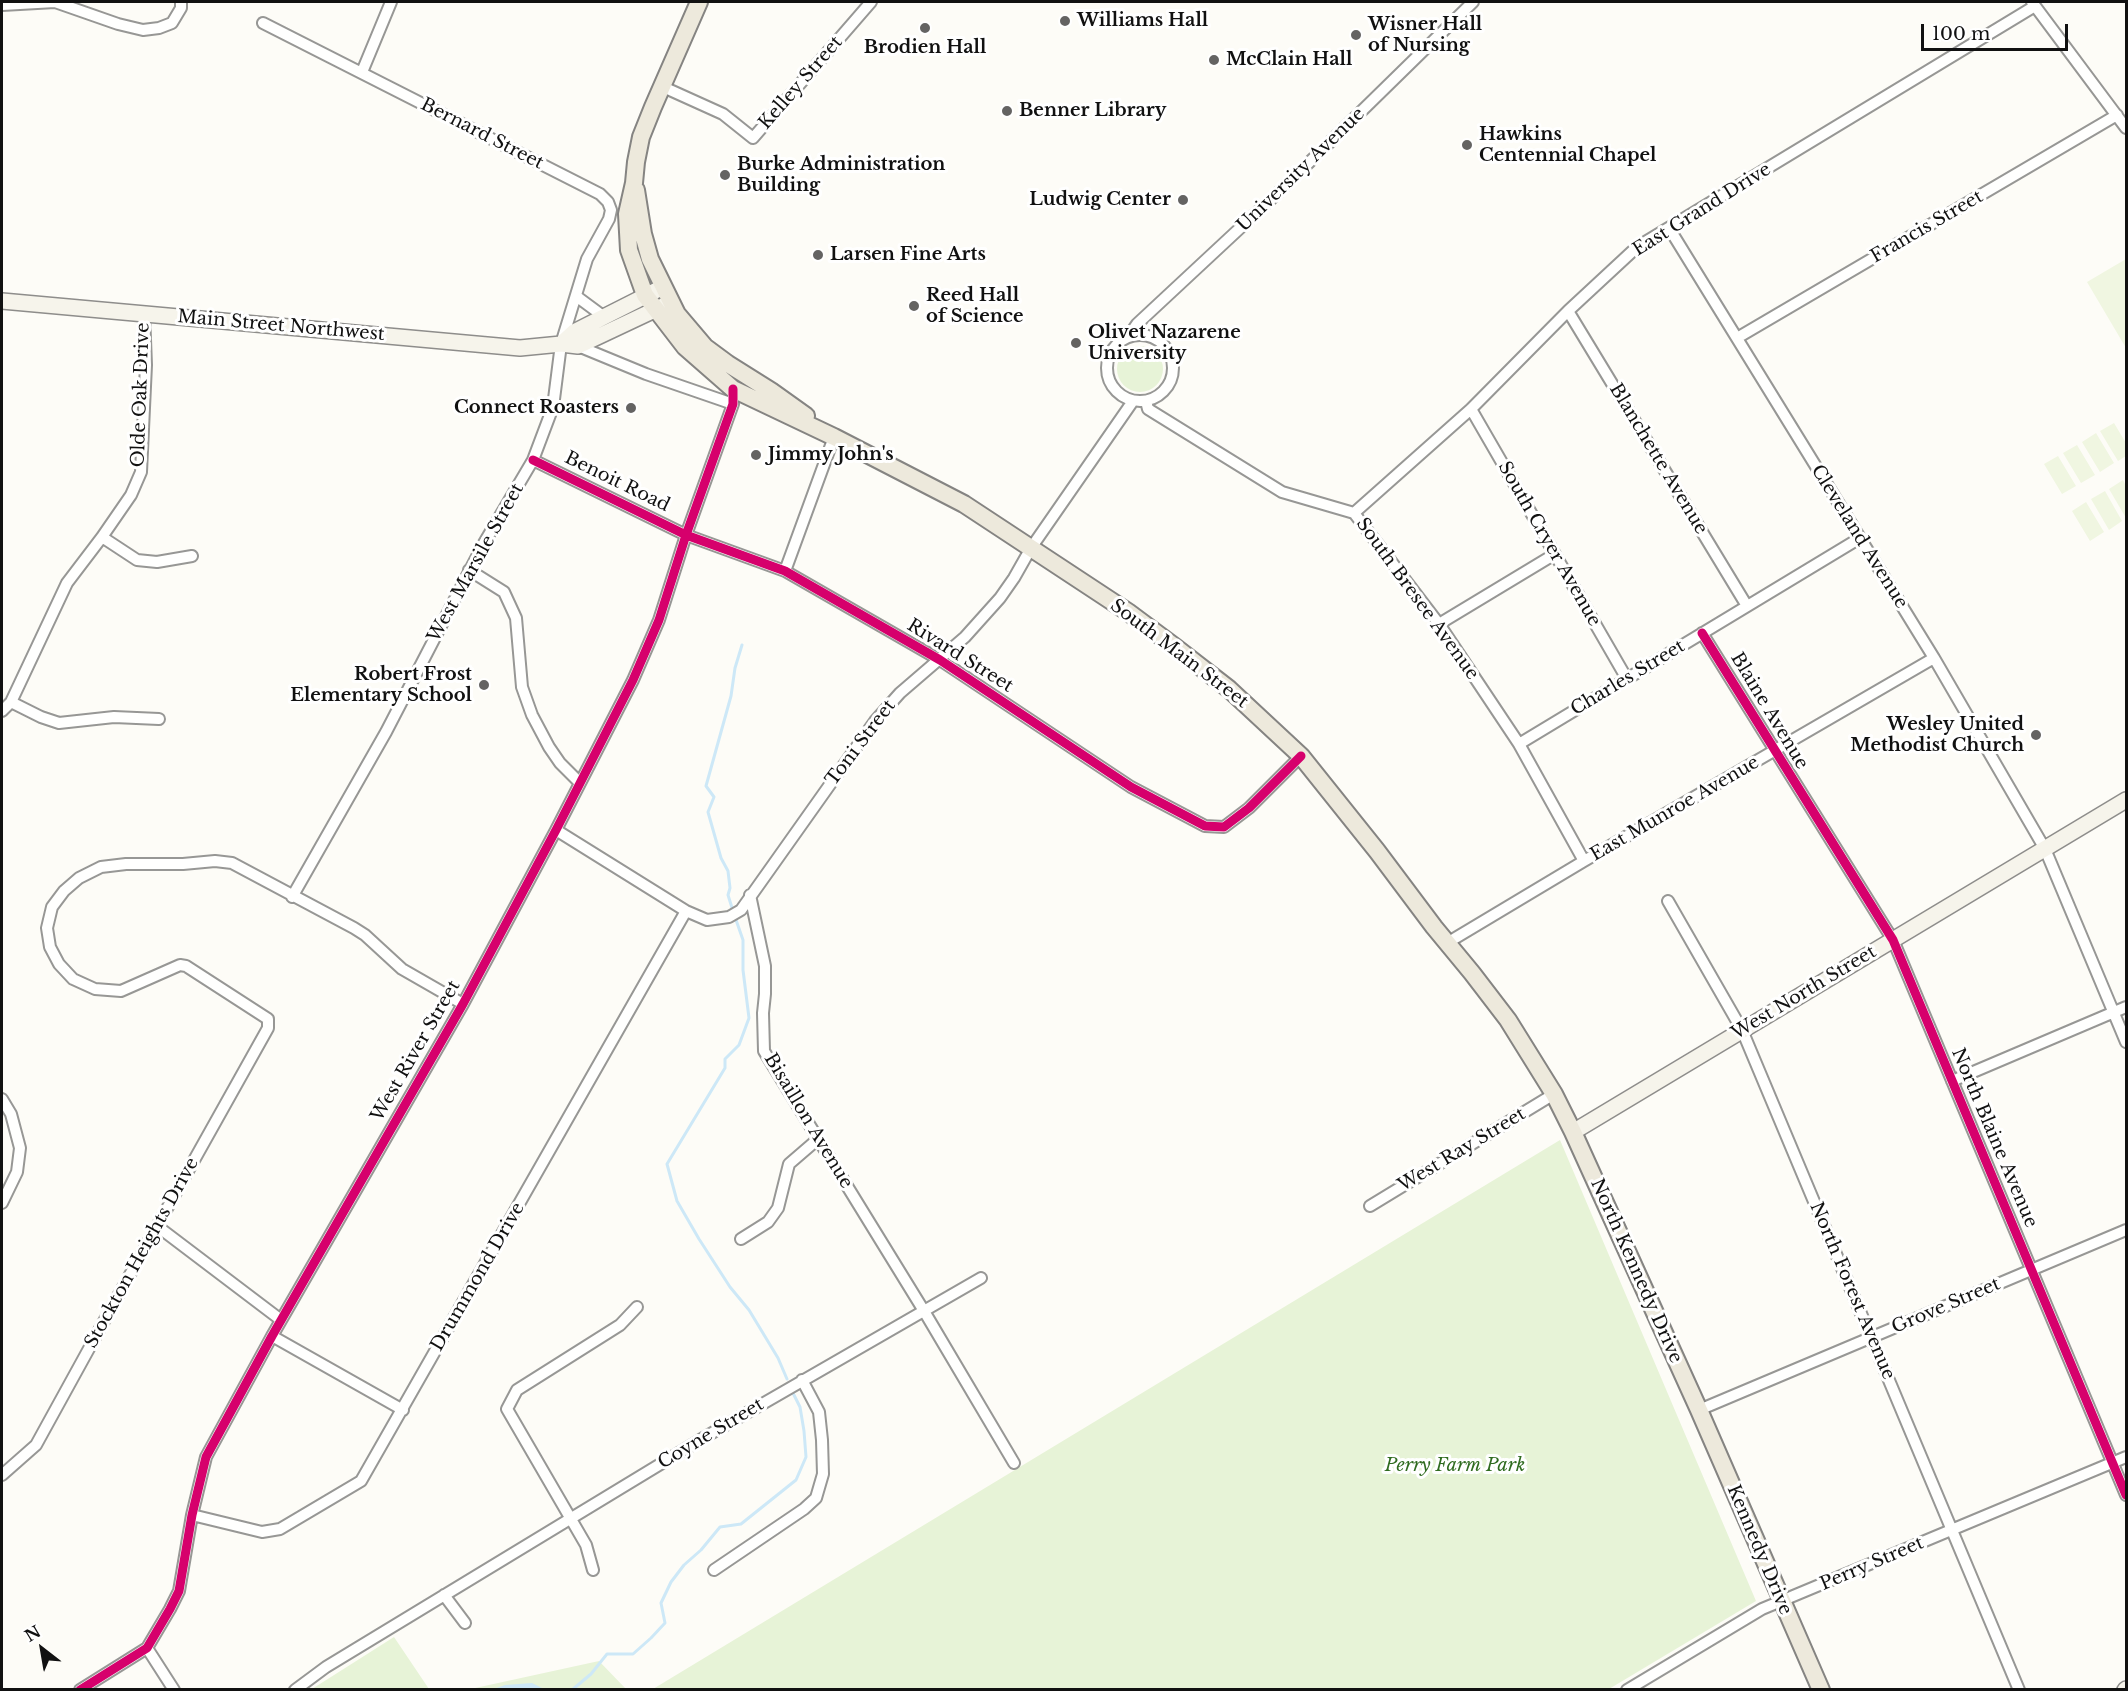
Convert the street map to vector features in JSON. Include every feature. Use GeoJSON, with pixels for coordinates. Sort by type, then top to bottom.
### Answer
{"type":"FeatureCollection","features":[{"type":"Feature","properties":{"kind":"main road"},"geometry":{"type":"LineString","coordinates":[[645,295],[629,250],[627,214],[636,162],[641,137],[699,2]]}},
{"type":"Feature","properties":{"kind":"main road"},"geometry":{"type":"LineString","coordinates":[[634,183],[643,234],[663,300]]}},
{"type":"Feature","properties":{"kind":"main road"},"geometry":{"type":"LineString","coordinates":[[561,344],[574,332],[645,295],[663,300]]}},
{"type":"Feature","properties":{"kind":"main road"},"geometry":{"type":"LineString","coordinates":[[578,346],[663,300]]}},
{"type":"Feature","properties":{"kind":"main road","name":"South Main Street"},"geometry":{"type":"LineString","coordinates":[[663,300],[685,347],[733,397],[752,399],[834,437],[964,504],[1128,612],[1229,689],[1301,756],[1472,973],[1508,1020],[1554,1094],[1574,1132]]}},
{"type":"Feature","properties":{"kind":"main road","name":"South Main Street"},"geometry":{"type":"LineString","coordinates":[[663,300],[705,346],[834,437]]}},
{"type":"Feature","properties":{"kind":"main road","name":"Main Street Northwest"},"geometry":{"type":"LineString","coordinates":[[2,301],[520,348],[561,344],[578,346]]}},
{"type":"Feature","properties":{"kind":"main road","name":"West North Street"},"geometry":{"type":"LineString","coordinates":[[1574,1132],[2127,800]]}},
{"type":"Feature","properties":{"kind":"main road","name":"North Kennedy Drive"},"geometry":{"type":"LineString","coordinates":[[1574,1132],[1699,1410]]}},
{"type":"Feature","properties":{"kind":"main road","name":"Kennedy Drive"},"geometry":{"type":"LineString","coordinates":[[1699,1410],[1821,1689]]}},
{"type":"Feature","properties":{"kind":"street"},"geometry":{"type":"LineString","coordinates":[[2,5],[55,2],[118,24],[143,30],[159,28],[172,23],[181,8],[181,2]]}},
{"type":"Feature","properties":{"kind":"street"},"geometry":{"type":"LineString","coordinates":[[362,72],[391,2]]}},
{"type":"Feature","properties":{"kind":"street","name":"Kelley Street"},"geometry":{"type":"LineString","coordinates":[[661,87],[723,114],[753,138],[871,2]]}},
{"type":"Feature","properties":{"kind":"street","name":"University Avenue"},"geometry":{"type":"LineString","coordinates":[[1133,401],[1115,391],[1109,382],[1107,361],[1118,343],[1128,338],[1137,324],[1282,189],[1473,2]]}},
{"type":"Feature","properties":{"kind":"street"},"geometry":{"type":"LineString","coordinates":[[2033,4],[2127,128]]}},
{"type":"Feature","properties":{"kind":"street","name":"East Grand Drive"},"geometry":{"type":"LineString","coordinates":[[1354,513],[1471,409],[1568,311],[1637,247],[2033,4]]}},
{"type":"Feature","properties":{"kind":"street","name":"Bernard Street"},"geometry":{"type":"LineString","coordinates":[[262,23],[600,194],[608,202],[611,210],[609,219],[587,259],[561,344]]}},
{"type":"Feature","properties":{"kind":"street","name":"Francis Street"},"geometry":{"type":"LineString","coordinates":[[1737,338],[2117,115]]}},
{"type":"Feature","properties":{"kind":"street","name":"Cleveland Avenue"},"geometry":{"type":"LineString","coordinates":[[1669,228],[1934,658],[2045,849],[2127,1042]]}},
{"type":"Feature","properties":{"kind":"street"},"geometry":{"type":"LineString","coordinates":[[576,296],[603,316]]}},
{"type":"Feature","properties":{"kind":"street","name":"Blanchette Avenue"},"geometry":{"type":"LineString","coordinates":[[1568,311],[1748,606]]}},
{"type":"Feature","properties":{"kind":"street","name":"Olde Oak Drive"},"geometry":{"type":"LineString","coordinates":[[2,711],[11,702],[67,582],[131,495],[141,472],[146,365],[144,314]]}},
{"type":"Feature","properties":{"kind":"street"},"geometry":{"type":"LineString","coordinates":[[1031,548],[1133,401],[1156,398],[1165,391],[1171,381],[1172,359],[1160,341],[1150,336],[1138,335],[1128,338]]}},
{"type":"Feature","properties":{"kind":"street","name":"West Marsile Street"},"geometry":{"type":"LineString","coordinates":[[292,897],[386,732],[469,570],[533,460],[554,408],[561,344]]}},
{"type":"Feature","properties":{"kind":"street","name":"South Main Street"},"geometry":{"type":"LineString","coordinates":[[578,346],[646,374],[733,397]]}},
{"type":"Feature","properties":{"kind":"street","name":"West River Street"},"geometry":{"type":"LineString","coordinates":[[80,1689],[147,1647],[179,1591],[192,1515],[206,1457],[281,1320],[463,1004],[633,680],[659,620],[733,397]]}},
{"type":"Feature","properties":{"kind":"street","name":"South Bresee Avenue"},"geometry":{"type":"LineString","coordinates":[[1146,401],[1148,409],[1282,492],[1354,513],[1439,624],[1519,744],[1584,861]]}},
{"type":"Feature","properties":{"kind":"street","name":"South Cryer Avenue"},"geometry":{"type":"LineString","coordinates":[[1471,409],[1627,679]]}},
{"type":"Feature","properties":{"kind":"street"},"geometry":{"type":"LineString","coordinates":[[785,571],[834,437]]}},
{"type":"Feature","properties":{"kind":"street","name":"Benoit Road"},"geometry":{"type":"LineString","coordinates":[[533,460],[686,535]]}},
{"type":"Feature","properties":{"kind":"street","name":"Rivard Street"},"geometry":{"type":"LineString","coordinates":[[686,535],[785,571],[940,660],[1131,787],[1205,826],[1224,827],[1249,808],[1301,756]]}},
{"type":"Feature","properties":{"kind":"street"},"geometry":{"type":"LineString","coordinates":[[102,537],[137,560],[157,562],[192,556]]}},
{"type":"Feature","properties":{"kind":"street","name":"Charles Street"},"geometry":{"type":"LineString","coordinates":[[1519,744],[1860,538]]}},
{"type":"Feature","properties":{"kind":"street","name":"Toni Street"},"geometry":{"type":"LineString","coordinates":[[750,895],[875,721],[900,693],[965,637],[1000,598],[1031,548]]}},
{"type":"Feature","properties":{"kind":"street"},"geometry":{"type":"LineString","coordinates":[[1439,624],[1556,555]]}},
{"type":"Feature","properties":{"kind":"street"},"geometry":{"type":"LineString","coordinates":[[469,570],[504,592],[516,618],[522,687],[532,715],[554,755],[580,783]]}},
{"type":"Feature","properties":{"kind":"street","name":"Blaine Avenue"},"geometry":{"type":"LineString","coordinates":[[1702,633],[1808,806]]}},
{"type":"Feature","properties":{"kind":"street","name":"East Munroe Avenue"},"geometry":{"type":"LineString","coordinates":[[1447,943],[1934,658]]}},
{"type":"Feature","properties":{"kind":"street"},"geometry":{"type":"LineString","coordinates":[[11,702],[59,723],[114,717],[159,719]]}},
{"type":"Feature","properties":{"kind":"street","name":"North Blaine Avenue"},"geometry":{"type":"LineString","coordinates":[[1808,806],[1893,940],[2127,1495]]}},
{"type":"Feature","properties":{"kind":"street"},"geometry":{"type":"LineString","coordinates":[[556,830],[686,912],[707,920],[729,917],[744,906],[750,895]]}},
{"type":"Feature","properties":{"kind":"street","name":"Stockton Heights Drive"},"geometry":{"type":"LineString","coordinates":[[2,1475],[36,1445],[268,1028],[268,1019],[186,966],[180,965],[121,992],[95,989],[73,979],[59,964],[50,947],[47,928],[52,907],[64,891],[79,878],[100,867],[126,864],[183,864],[215,861],[232,863],[292,897]]}},
{"type":"Feature","properties":{"kind":"street","name":"Bisaillon Avenue"},"geometry":{"type":"LineString","coordinates":[[750,895],[765,966],[765,994],[762,1012],[764,1051],[924,1311],[1014,1463]]}},
{"type":"Feature","properties":{"kind":"street"},"geometry":{"type":"LineString","coordinates":[[292,897],[354,928],[365,935],[402,969],[463,1004]]}},
{"type":"Feature","properties":{"kind":"street","name":"North Forest Avenue"},"geometry":{"type":"LineString","coordinates":[[1668,901],[1742,1030],[2019,1689]]}},
{"type":"Feature","properties":{"kind":"street","name":"Drummond Drive"},"geometry":{"type":"LineString","coordinates":[[192,1515],[262,1532],[280,1528],[361,1481],[686,912]]}},
{"type":"Feature","properties":{"kind":"street"},"geometry":{"type":"LineString","coordinates":[[1952,1081],[2127,1008]]}},
{"type":"Feature","properties":{"kind":"street","name":"West Ray Street"},"geometry":{"type":"LineString","coordinates":[[1370,1206],[1554,1094]]}},
{"type":"Feature","properties":{"kind":"street"},"geometry":{"type":"LineString","coordinates":[[2,1099],[11,1114],[20,1148],[16,1172],[2,1203]]}},
{"type":"Feature","properties":{"kind":"street"},"geometry":{"type":"LineString","coordinates":[[741,1239],[768,1222],[778,1208],[789,1164],[818,1139]]}},
{"type":"Feature","properties":{"kind":"street"},"geometry":{"type":"LineString","coordinates":[[157,1226],[281,1320]]}},
{"type":"Feature","properties":{"kind":"street","name":"Grove Street"},"geometry":{"type":"LineString","coordinates":[[1699,1410],[2127,1230]]}},
{"type":"Feature","properties":{"kind":"street","name":"Coyne Street"},"geometry":{"type":"LineString","coordinates":[[295,1689],[326,1667],[444,1595],[802,1380],[981,1278]]}},
{"type":"Feature","properties":{"kind":"street"},"geometry":{"type":"LineString","coordinates":[[593,1570],[586,1545],[507,1409],[517,1390],[620,1325],[637,1306]]}},
{"type":"Feature","properties":{"kind":"street"},"geometry":{"type":"LineString","coordinates":[[272,1336],[403,1410]]}},
{"type":"Feature","properties":{"kind":"street"},"geometry":{"type":"LineString","coordinates":[[714,1570],[804,1509],[816,1498],[823,1474],[819,1413],[802,1380]]}},
{"type":"Feature","properties":{"kind":"street","name":"Perry Street"},"geometry":{"type":"LineString","coordinates":[[1628,1689],[1762,1609],[2127,1457]]}},
{"type":"Feature","properties":{"kind":"street"},"geometry":{"type":"LineString","coordinates":[[444,1595],[465,1623]]}},
{"type":"Feature","properties":{"kind":"street"},"geometry":{"type":"LineString","coordinates":[[147,1647],[174,1689]]}},
{"type":"Feature","properties":{"kind":"green space"},"geometry":{"type":"Polygon","coordinates":[[[2126,259],[2126,348],[2087,282],[2126,259]]]}},
{"type":"Feature","properties":{"kind":"green space"},"geometry":{"type":"Polygon","coordinates":[[[1140,346],[1149,347],[1156,353],[1162,360],[1162,378],[1156,385],[1149,391],[1140,392],[1131,391],[1124,385],[1118,378],[1117,369],[1118,360],[1124,353],[1131,347],[1140,346]]]}},
{"type":"Feature","properties":{"kind":"green space"},"geometry":{"type":"Polygon","coordinates":[[[2114,423],[2126,443],[2126,456],[2118,461],[2100,431],[2114,423]]]}},
{"type":"Feature","properties":{"kind":"green space"},"geometry":{"type":"Polygon","coordinates":[[[2096,433],[2114,463],[2100,472],[2082,442],[2096,433]]]}},
{"type":"Feature","properties":{"kind":"green space"},"geometry":{"type":"Polygon","coordinates":[[[2077,445],[2095,475],[2081,483],[2063,453],[2077,445]]]}},
{"type":"Feature","properties":{"kind":"green space"},"geometry":{"type":"Polygon","coordinates":[[[2058,456],[2076,486],[2062,494],[2044,464],[2058,456]]]}},
{"type":"Feature","properties":{"kind":"green space"},"geometry":{"type":"Polygon","coordinates":[[[2123,480],[2126,486],[2126,518],[2109,489],[2123,480]]]}},
{"type":"Feature","properties":{"kind":"green space"},"geometry":{"type":"Polygon","coordinates":[[[2105,491],[2122,521],[2109,530],[2091,499],[2105,491]]]}},
{"type":"Feature","properties":{"kind":"green space"},"geometry":{"type":"Polygon","coordinates":[[[2086,502],[2104,532],[2090,541],[2072,511],[2086,502]]]}},
{"type":"Feature","properties":{"kind":"green space","name":"Perry Farm Park"},"geometry":{"type":"Polygon","coordinates":[[[1560,1140],[1756,1601],[1609,1689],[653,1689],[1560,1140]]]}},
{"type":"Feature","properties":{"kind":"green space"},"geometry":{"type":"Polygon","coordinates":[[[394,1637],[429,1689],[312,1689],[394,1637]]]}},
{"type":"Feature","properties":{"kind":"green space"},"geometry":{"type":"Polygon","coordinates":[[[599,1661],[626,1689],[466,1690],[599,1661]]]}},
{"type":"Feature","properties":{"kind":"water"},"geometry":{"type":"Polygon","coordinates":[[[532,1683],[544,1689],[494,1689],[505,1685],[532,1683]]]}},
{"type":"Feature","properties":{"kind":"waterway"},"geometry":{"type":"LineString","coordinates":[[733,911],[728,895],[730,888],[728,871],[721,858],[708,812],[714,797],[706,786],[731,696],[735,668],[742,645]]}},
{"type":"Feature","properties":{"kind":"waterway"},"geometry":{"type":"LineString","coordinates":[[735,917],[743,940],[743,970],[749,1018],[739,1045],[725,1059],[725,1068],[667,1164],[677,1201],[730,1287],[749,1310],[778,1358],[787,1379]]}},
{"type":"Feature","properties":{"kind":"waterway"},"geometry":{"type":"LineString","coordinates":[[572,1690],[591,1674],[607,1654],[633,1654],[665,1623],[661,1603],[671,1582],[720,1527],[741,1524],[796,1480],[806,1457],[800,1407],[791,1389]]}},
{"type":"Feature","properties":{"kind":"cycle path"},"geometry":{"type":"LineString","coordinates":[[80,1690],[147,1648],[170,1609],[179,1591],[192,1515],[206,1457],[272,1336],[463,1004],[633,680],[659,620],[686,535],[733,404],[733,389]]}},
{"type":"Feature","properties":{"kind":"cycle path"},"geometry":{"type":"LineString","coordinates":[[533,460],[686,535],[785,571],[940,660],[1131,787],[1205,826],[1224,827],[1249,808],[1301,756]]}},
{"type":"Feature","properties":{"kind":"cycle path"},"geometry":{"type":"LineString","coordinates":[[1702,633],[1893,940],[2126,1495]]}},
{"type":"Feature","properties":{"kind":"place","name":"Williams Hall"},"geometry":{"type":"Point","coordinates":[1065,21]}},
{"type":"Feature","properties":{"kind":"place","name":"Brodien Hall"},"geometry":{"type":"Point","coordinates":[925,28]}},
{"type":"Feature","properties":{"kind":"place","name":"Wisner Hall of Nursing"},"geometry":{"type":"Point","coordinates":[1356,35]}},
{"type":"Feature","properties":{"kind":"place","name":"McClain Hall"},"geometry":{"type":"Point","coordinates":[1214,60]}},
{"type":"Feature","properties":{"kind":"place","name":"Benner Library"},"geometry":{"type":"Point","coordinates":[1007,111]}},
{"type":"Feature","properties":{"kind":"place","name":"Hawkins Centennial Chapel"},"geometry":{"type":"Point","coordinates":[1467,145]}},
{"type":"Feature","properties":{"kind":"place","name":"Burke Administration Building"},"geometry":{"type":"Point","coordinates":[725,175]}},
{"type":"Feature","properties":{"kind":"place","name":"Ludwig Center"},"geometry":{"type":"Point","coordinates":[1183,200]}},
{"type":"Feature","properties":{"kind":"place","name":"Larsen Fine Arts"},"geometry":{"type":"Point","coordinates":[818,255]}},
{"type":"Feature","properties":{"kind":"place","name":"Reed Hall of Science"},"geometry":{"type":"Point","coordinates":[914,306]}},
{"type":"Feature","properties":{"kind":"place","name":"Olivet Nazarene University"},"geometry":{"type":"Point","coordinates":[1076,343]}},
{"type":"Feature","properties":{"kind":"place","name":"Connect Roasters"},"geometry":{"type":"Point","coordinates":[631,408]}},
{"type":"Feature","properties":{"kind":"place","name":"Jimmy John's"},"geometry":{"type":"Point","coordinates":[756,455]}},
{"type":"Feature","properties":{"kind":"place","name":"Robert Frost Elementary School"},"geometry":{"type":"Point","coordinates":[484,685]}},
{"type":"Feature","properties":{"kind":"place","name":"Wesley United Methodist Church"},"geometry":{"type":"Point","coordinates":[2036,735]}}]}
